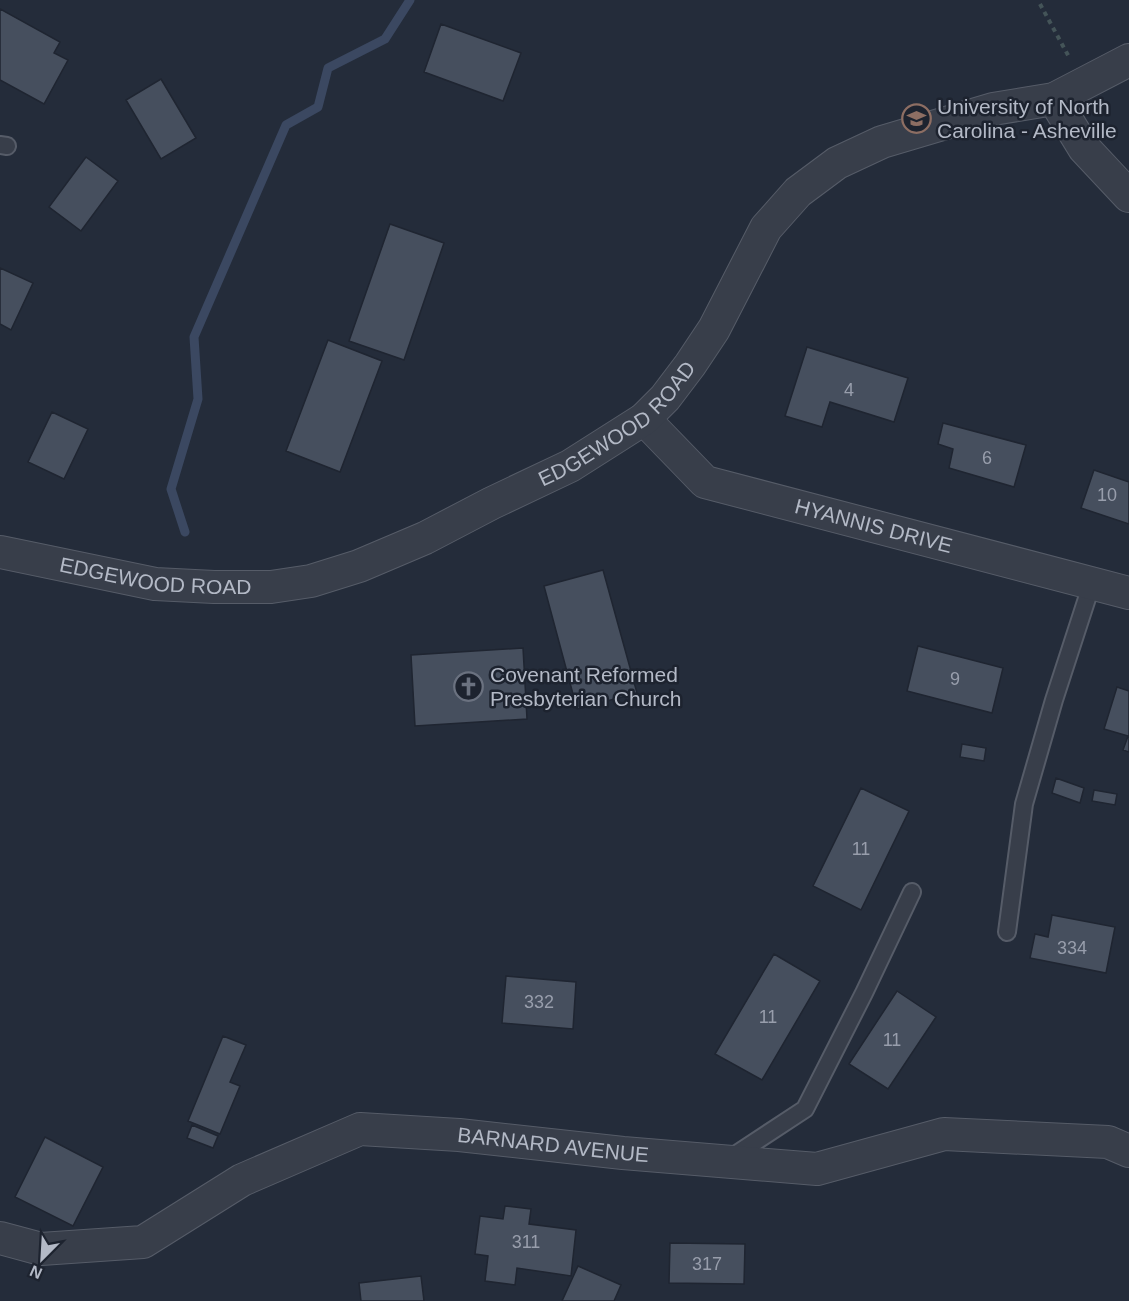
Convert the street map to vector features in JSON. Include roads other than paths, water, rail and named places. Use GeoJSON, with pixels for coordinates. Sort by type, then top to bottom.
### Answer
{"type":"FeatureCollection","features":[{"type":"Feature","properties":{"kind":"street","name":"EDGEWOOD ROAD"},"geometry":{"type":"LineString","coordinates":[[0,552],[155,584],[271,587],[311,581],[359,566],[425,538],[570,466],[644,418],[665,398],[714,329],[766,228],[798,192],[837,163],[882,142],[993,109],[1054,99],[1129,60]]}},
{"type":"Feature","properties":{"kind":"street"},"geometry":{"type":"LineString","coordinates":[[1054,99],[1084,148],[1129,196]]}},
{"type":"Feature","properties":{"kind":"street","name":"HYANNIS DRIVE"},"geometry":{"type":"LineString","coordinates":[[644,418],[705,482],[1129,593]]}},
{"type":"Feature","properties":{"kind":"street","name":"BARNARD AVENUE"},"geometry":{"type":"LineString","coordinates":[[0,1238],[41,1249],[143,1242],[242,1180],[360,1129],[459,1135],[623,1153],[817,1169],[945,1134],[1108,1142],[1129,1151]]}},
{"type":"Feature","properties":{"kind":"lane"},"geometry":{"type":"LineString","coordinates":[[1007,932],[1024,804],[1054,700],[1092,583]]}},
{"type":"Feature","properties":{"kind":"lane"},"geometry":{"type":"LineString","coordinates":[[725,1161],[805,1109],[912,892]]}},
{"type":"Feature","properties":{"kind":"waterway"},"geometry":{"type":"LineString","coordinates":[[185,532],[171,489],[198,399],[194,337],[286,125],[318,107],[328,68],[385,39],[410,0]]}},
{"type":"Feature","properties":{"kind":"place","name":"University of North Carolina - Asheville"},"geometry":{"type":"Point","coordinates":[916,119]}},
{"type":"Feature","properties":{"kind":"place","name":"Covenant Reformed Presbyterian Church"},"geometry":{"type":"Point","coordinates":[469,687]}}]}
